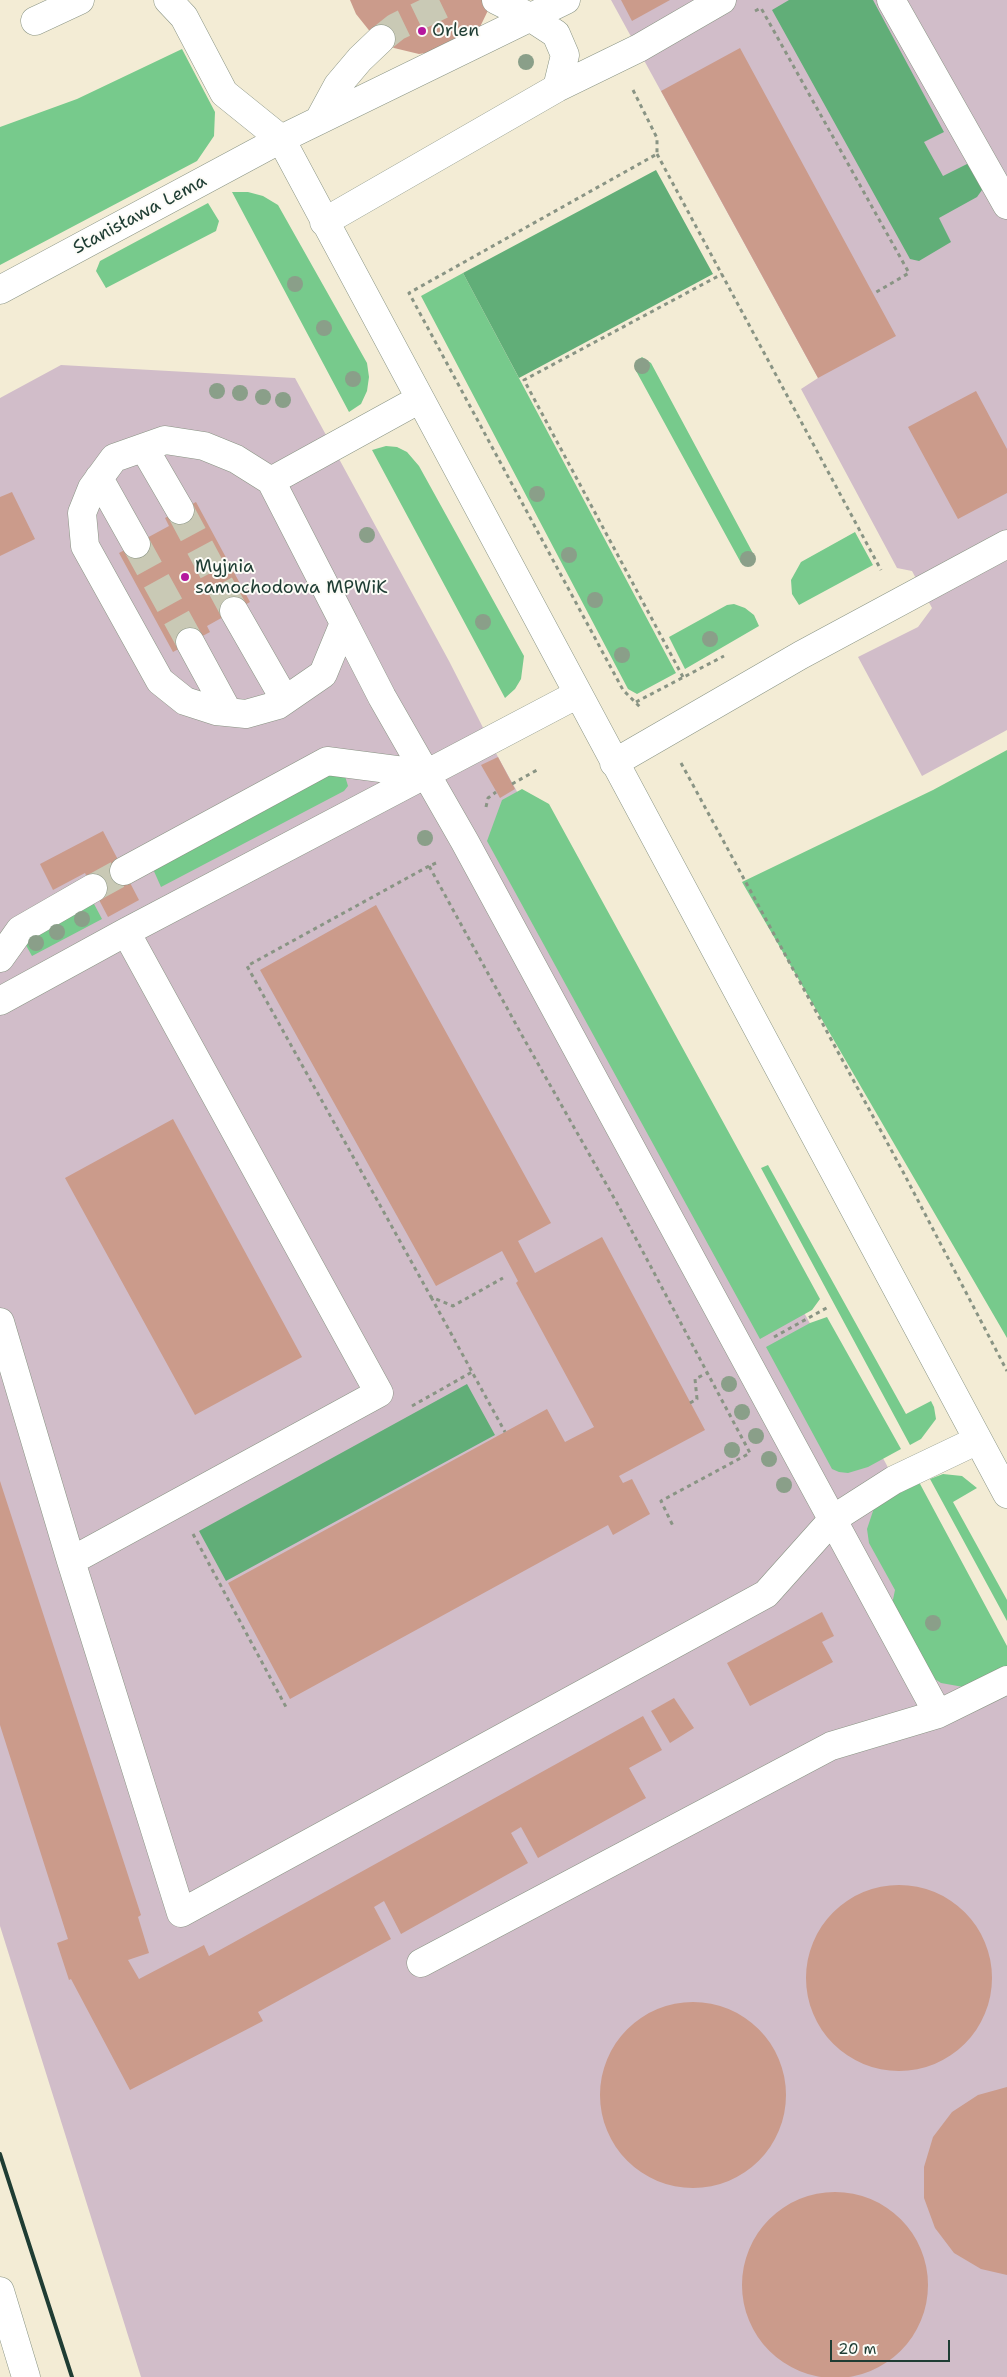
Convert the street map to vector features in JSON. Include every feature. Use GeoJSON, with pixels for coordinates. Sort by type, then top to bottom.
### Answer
{"type":"FeatureCollection","features":[{"type":"Feature","properties":{"kind":"street"},"geometry":{"type":"LineString","coordinates":[[35,21],[80,0]]}},
{"type":"Feature","properties":{"kind":"street"},"geometry":{"type":"LineString","coordinates":[[168,0],[184,17],[224,93],[280,139],[1007,1494]]}},
{"type":"Feature","properties":{"kind":"street"},"geometry":{"type":"LineString","coordinates":[[496,0],[556,34],[565,55],[557,88]]}},
{"type":"Feature","properties":{"kind":"street","name":"Stanisława Lema"},"geometry":{"type":"LineString","coordinates":[[0,290],[280,139],[566,0]]}},
{"type":"Feature","properties":{"kind":"street"},"geometry":{"type":"LineString","coordinates":[[324,222],[557,88],[639,48],[722,0]]}},
{"type":"Feature","properties":{"kind":"street"},"geometry":{"type":"LineString","coordinates":[[891,0],[1007,205]]}},
{"type":"Feature","properties":{"kind":"street"},"geometry":{"type":"LineString","coordinates":[[319,120],[338,85],[360,59],[380,40]]}},
{"type":"Feature","properties":{"kind":"street"},"geometry":{"type":"LineString","coordinates":[[271,481],[420,399]]}},
{"type":"Feature","properties":{"kind":"street"},"geometry":{"type":"LineString","coordinates":[[344,623],[322,674],[278,705],[246,714],[216,711],[185,701],[160,680],[85,546],[82,513],[92,488],[114,458],[165,440],[204,446],[236,458],[271,481],[344,623],[382,697],[427,774],[938,1714]]}},
{"type":"Feature","properties":{"kind":"street"},"geometry":{"type":"LineString","coordinates":[[144,448],[180,510]]}},
{"type":"Feature","properties":{"kind":"street"},"geometry":{"type":"LineString","coordinates":[[99,478],[136,544]]}},
{"type":"Feature","properties":{"kind":"street"},"geometry":{"type":"LineString","coordinates":[[614,763],[801,655],[1007,544]]}},
{"type":"Feature","properties":{"kind":"street"},"geometry":{"type":"LineString","coordinates":[[234,611],[285,700]]}},
{"type":"Feature","properties":{"kind":"street"},"geometry":{"type":"LineString","coordinates":[[190,642],[228,712]]}},
{"type":"Feature","properties":{"kind":"street"},"geometry":{"type":"LineString","coordinates":[[0,1001],[126,932],[578,694]]}},
{"type":"Feature","properties":{"kind":"street"},"geometry":{"type":"LineString","coordinates":[[124,871],[327,761],[427,774]]}},
{"type":"Feature","properties":{"kind":"street"},"geometry":{"type":"LineString","coordinates":[[0,958],[20,930],[93,888]]}},
{"type":"Feature","properties":{"kind":"street"},"geometry":{"type":"LineString","coordinates":[[70,1561],[379,1393],[126,932]]}},
{"type":"Feature","properties":{"kind":"street"},"geometry":{"type":"LineString","coordinates":[[0,1322],[70,1561],[181,1914],[766,1594],[833,1519],[894,1480],[978,1440]]}},
{"type":"Feature","properties":{"kind":"street"},"geometry":{"type":"LineString","coordinates":[[421,1962],[830,1746],[938,1714],[1007,1680]]}},
{"type":"Feature","properties":{"kind":"street"},"geometry":{"type":"LineString","coordinates":[[0,2292],[26,2377]]}},
{"type":"Feature","properties":{"kind":"path"},"geometry":{"type":"LineString","coordinates":[[753,12],[761,8],[909,273],[873,294]]}},
{"type":"Feature","properties":{"kind":"path"},"geometry":{"type":"LineString","coordinates":[[632,89],[658,138],[657,154],[882,570],[874,574]]}},
{"type":"Feature","properties":{"kind":"path"},"geometry":{"type":"LineString","coordinates":[[657,154],[408,293],[623,690],[664,734],[901,1168],[1007,1371]]}},
{"type":"Feature","properties":{"kind":"path"},"geometry":{"type":"LineString","coordinates":[[683,677],[524,380],[722,274]]}},
{"type":"Feature","properties":{"kind":"path"},"geometry":{"type":"LineString","coordinates":[[636,702],[733,652]]}},
{"type":"Feature","properties":{"kind":"path"},"geometry":{"type":"LineString","coordinates":[[512,784],[537,770]]}},
{"type":"Feature","properties":{"kind":"path"},"geometry":{"type":"LineString","coordinates":[[442,860],[247,966],[505,1432]]}},
{"type":"Feature","properties":{"kind":"path"},"geometry":{"type":"LineString","coordinates":[[429,866],[618,1205],[750,1454],[661,1501],[673,1526]]}},
{"type":"Feature","properties":{"kind":"path"},"geometry":{"type":"LineString","coordinates":[[431,1297],[453,1306],[502,1278]]}},
{"type":"Feature","properties":{"kind":"path"},"geometry":{"type":"LineString","coordinates":[[770,1339],[830,1306]]}},
{"type":"Feature","properties":{"kind":"path"},"geometry":{"type":"LineString","coordinates":[[404,1410],[472,1372]]}},
{"type":"Feature","properties":{"kind":"path"},"geometry":{"type":"LineString","coordinates":[[690,1403],[697,1399],[695,1379]]}},
{"type":"Feature","properties":{"kind":"path"},"geometry":{"type":"LineString","coordinates":[[189,1528],[286,1707]]}},
{"type":"Feature","properties":{"kind":"shaded area"},"geometry":{"type":"Polygon","coordinates":[[[611,0],[1007,0],[1007,730],[922,776],[858,657],[918,627],[932,608],[912,571],[897,568],[801,389],[818,378],[611,0]]]}},
{"type":"Feature","properties":{"kind":"shaded area"},"geometry":{"type":"Polygon","coordinates":[[[61,365],[295,378],[449,661],[498,757],[807,1318],[1007,1687],[1007,2377],[141,2377],[0,1926],[0,398],[61,365]]]}},
{"type":"Feature","properties":{"kind":"green space"},"geometry":{"type":"Polygon","coordinates":[[[789,0],[873,0],[944,132],[924,142],[943,176],[969,163],[981,181],[982,190],[977,197],[939,218],[951,242],[919,261],[910,259],[772,10],[789,0]]]}},
{"type":"Feature","properties":{"kind":"green space"},"geometry":{"type":"Polygon","coordinates":[[[182,49],[215,112],[214,136],[197,161],[0,265],[0,127],[77,99],[182,49]]]}},
{"type":"Feature","properties":{"kind":"green space"},"geometry":{"type":"Polygon","coordinates":[[[656,170],[713,274],[519,378],[463,273],[656,170]]]}},
{"type":"Feature","properties":{"kind":"green space"},"geometry":{"type":"Polygon","coordinates":[[[232,192],[248,192],[263,196],[278,205],[367,363],[369,377],[367,391],[361,404],[349,412],[232,192]]]}},
{"type":"Feature","properties":{"kind":"green space"},"geometry":{"type":"Polygon","coordinates":[[[208,203],[219,221],[216,231],[106,288],[96,271],[100,261],[208,203]]]}},
{"type":"Feature","properties":{"kind":"green space"},"geometry":{"type":"Polygon","coordinates":[[[463,273],[676,673],[637,694],[628,689],[421,296],[463,273]]]}},
{"type":"Feature","properties":{"kind":"green space"},"geometry":{"type":"Polygon","coordinates":[[[642,357],[651,363],[755,557],[752,565],[747,566],[741,563],[635,369],[635,362],[642,357]]]}},
{"type":"Feature","properties":{"kind":"green space"},"geometry":{"type":"Polygon","coordinates":[[[386,446],[397,447],[407,452],[419,466],[524,656],[521,679],[515,689],[505,698],[372,450],[386,446]]]}},
{"type":"Feature","properties":{"kind":"green space"},"geometry":{"type":"Polygon","coordinates":[[[855,532],[873,565],[799,605],[792,594],[791,580],[801,562],[855,532]]]}},
{"type":"Feature","properties":{"kind":"green space"},"geometry":{"type":"Polygon","coordinates":[[[734,604],[745,608],[754,615],[759,626],[685,669],[669,637],[727,605],[734,604]]]}},
{"type":"Feature","properties":{"kind":"green space"},"geometry":{"type":"Polygon","coordinates":[[[1007,750],[1007,1338],[742,882],[933,790],[1007,750]]]}},
{"type":"Feature","properties":{"kind":"green space"},"geometry":{"type":"Polygon","coordinates":[[[331,774],[345,776],[348,786],[344,791],[161,887],[153,869],[331,774]]]}},
{"type":"Feature","properties":{"kind":"green space"},"geometry":{"type":"Polygon","coordinates":[[[522,789],[549,804],[820,1299],[812,1310],[760,1339],[487,841],[502,800],[522,789]]]}},
{"type":"Feature","properties":{"kind":"green space"},"geometry":{"type":"Polygon","coordinates":[[[93,902],[102,919],[32,956],[23,940],[93,902]]]}},
{"type":"Feature","properties":{"kind":"green space"},"geometry":{"type":"Polygon","coordinates":[[[768,1165],[906,1414],[931,1401],[936,1419],[921,1439],[910,1445],[761,1168],[768,1165]]]}},
{"type":"Feature","properties":{"kind":"green space"},"geometry":{"type":"Polygon","coordinates":[[[827,1317],[901,1449],[868,1467],[848,1473],[832,1469],[766,1347],[810,1323],[827,1317]]]}},
{"type":"Feature","properties":{"kind":"green space"},"geometry":{"type":"Polygon","coordinates":[[[467,1384],[495,1435],[226,1581],[199,1531],[467,1384]]]}},
{"type":"Feature","properties":{"kind":"green space"},"geometry":{"type":"Polygon","coordinates":[[[943,1474],[962,1476],[977,1488],[953,1502],[1007,1600],[1007,1621],[930,1479],[943,1474]]]}},
{"type":"Feature","properties":{"kind":"green space"},"geometry":{"type":"Polygon","coordinates":[[[919,1482],[1007,1646],[1007,1666],[969,1688],[941,1683],[927,1674],[891,1609],[895,1590],[869,1543],[867,1529],[874,1508],[919,1482]]]}},
{"type":"Feature","properties":{"kind":"building","name":"Orlen"},"geometry":{"type":"Polygon","coordinates":[[[350,0],[493,0],[480,27],[460,43],[444,50],[419,54],[394,48],[372,34],[356,14],[350,0]]]}},
{"type":"Feature","properties":{"kind":"building"},"geometry":{"type":"Polygon","coordinates":[[[621,0],[670,0],[632,21],[621,0]]]}},
{"type":"Feature","properties":{"kind":"building"},"geometry":{"type":"Polygon","coordinates":[[[740,48],[896,336],[818,378],[661,91],[740,48]]]}},
{"type":"Feature","properties":{"kind":"building"},"geometry":{"type":"Polygon","coordinates":[[[976,391],[1007,449],[1007,493],[958,519],[908,427],[976,391]]]}},
{"type":"Feature","properties":{"kind":"building"},"geometry":{"type":"Polygon","coordinates":[[[12,492],[35,539],[0,556],[0,497],[12,492]]]}},
{"type":"Feature","properties":{"kind":"building","name":"Myjnia samochodowa MPWiK"},"geometry":{"type":"Polygon","coordinates":[[[196,502],[250,602],[207,626],[210,632],[173,652],[119,553],[169,526],[165,518],[196,502]]]}},
{"type":"Feature","properties":{"kind":"building"},"geometry":{"type":"Polygon","coordinates":[[[498,757],[515,789],[500,798],[481,765],[498,757]]]}},
{"type":"Feature","properties":{"kind":"building"},"geometry":{"type":"Polygon","coordinates":[[[103,831],[139,900],[108,917],[85,873],[53,890],[40,864],[103,831]]]}},
{"type":"Feature","properties":{"kind":"building"},"geometry":{"type":"Polygon","coordinates":[[[376,905],[551,1223],[518,1241],[535,1273],[602,1237],[705,1430],[619,1476],[623,1483],[632,1479],[650,1514],[613,1535],[608,1525],[290,1699],[228,1583],[547,1409],[565,1442],[594,1427],[516,1283],[518,1281],[502,1251],[436,1286],[260,970],[376,905]]]}},
{"type":"Feature","properties":{"kind":"building"},"geometry":{"type":"Polygon","coordinates":[[[173,1119],[302,1357],[195,1415],[65,1178],[173,1119]]]}},
{"type":"Feature","properties":{"kind":"building"},"geometry":{"type":"Polygon","coordinates":[[[0,1481],[141,1915],[138,1917],[149,1953],[128,1960],[139,1979],[204,1945],[209,1956],[643,1716],[662,1750],[629,1768],[646,1798],[538,1858],[521,1827],[511,1833],[528,1863],[401,1934],[384,1901],[374,1907],[391,1939],[258,2012],[263,2021],[130,2090],[71,1979],[69,1980],[57,1943],[68,1939],[0,1725],[0,1481]]]}},
{"type":"Feature","properties":{"kind":"building"},"geometry":{"type":"Polygon","coordinates":[[[822,1612],[834,1636],[822,1642],[833,1662],[750,1706],[727,1663],[822,1612]]]}},
{"type":"Feature","properties":{"kind":"building"},"geometry":{"type":"Polygon","coordinates":[[[674,1698],[694,1728],[670,1743],[651,1711],[674,1698]]]}},
{"type":"Feature","properties":{"kind":"building"},"geometry":{"type":"Polygon","coordinates":[[[899,1885],[935,1892],[965,1912],[985,1942],[992,1978],[985,2014],[965,2044],[935,2064],[899,2071],[863,2064],[833,2044],[813,2014],[806,1978],[813,1942],[833,1912],[863,1892],[899,1885]]]}},
{"type":"Feature","properties":{"kind":"building"},"geometry":{"type":"Polygon","coordinates":[[[693,2002],[729,2009],[759,2029],[779,2059],[786,2095],[779,2131],[759,2161],[729,2181],[693,2188],[657,2181],[627,2161],[607,2131],[600,2095],[607,2059],[627,2029],[657,2009],[693,2002]]]}},
{"type":"Feature","properties":{"kind":"building"},"geometry":{"type":"Polygon","coordinates":[[[1007,2087],[1007,2275],[981,2269],[954,2253],[935,2228],[924,2198],[924,2167],[933,2137],[952,2112],[978,2095],[1007,2087]]]}},
{"type":"Feature","properties":{"kind":"building"},"geometry":{"type":"Polygon","coordinates":[[[835,2192],[871,2199],[901,2219],[921,2249],[928,2285],[921,2321],[901,2351],[871,2371],[835,2378],[799,2371],[769,2351],[749,2321],[742,2285],[749,2249],[769,2219],[799,2199],[835,2192]]]}},
{"type":"Feature","properties":{"kind":"tunnel"},"geometry":{"type":"LineString","coordinates":[[381,39],[396,27],[452,0]]}},
{"type":"Feature","properties":{"kind":"tunnel"},"geometry":{"type":"LineString","coordinates":[[180,510],[234,611]]}},
{"type":"Feature","properties":{"kind":"tunnel"},"geometry":{"type":"LineString","coordinates":[[136,544],[190,642]]}},
{"type":"Feature","properties":{"kind":"tunnel"},"geometry":{"type":"LineString","coordinates":[[93,888],[124,871]]}},
{"type":"Feature","properties":{"kind":"railway"},"geometry":{"type":"LineString","coordinates":[[0,2154],[72,2377]]}},
{"type":"Feature","properties":{"kind":"place","name":"Orlen"},"geometry":{"type":"Point","coordinates":[422,31]}},
{"type":"Feature","properties":{"kind":"place","name":"Myjnia samochodowa MPWiK"},"geometry":{"type":"Point","coordinates":[185,577]}}]}
